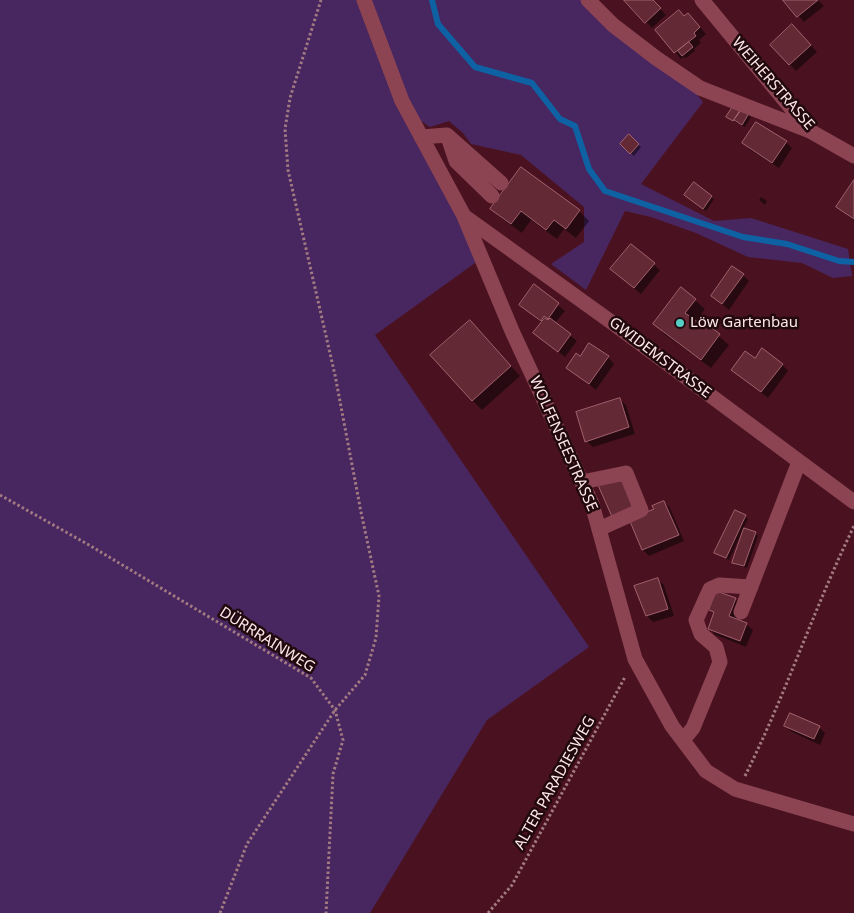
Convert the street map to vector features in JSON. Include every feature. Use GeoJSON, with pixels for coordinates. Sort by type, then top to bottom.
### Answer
{"type":"FeatureCollection","features":[{"type":"Feature","properties":{"kind":"street","name":"WOLFENSEESTRASSE"},"geometry":{"type":"LineString","coordinates":[[364,0],[402,101],[464,216],[512,331],[592,504],[635,659],[672,726],[706,771],[738,790],[854,824]]}},
{"type":"Feature","properties":{"kind":"street"},"geometry":{"type":"LineString","coordinates":[[588,0],[613,25],[656,58],[700,88],[810,131]]}},
{"type":"Feature","properties":{"kind":"street","name":"WEIHERSTRASSE"},"geometry":{"type":"LineString","coordinates":[[702,0],[810,131],[854,156]]}},
{"type":"Feature","properties":{"kind":"street"},"geometry":{"type":"LineString","coordinates":[[421,137],[447,136],[501,183]]}},
{"type":"Feature","properties":{"kind":"street"},"geometry":{"type":"LineString","coordinates":[[447,136],[456,161],[492,196]]}},
{"type":"Feature","properties":{"kind":"street","name":"GWIDEMSTRASSE"},"geometry":{"type":"LineString","coordinates":[[464,216],[606,318],[854,502]]}},
{"type":"Feature","properties":{"kind":"street"},"geometry":{"type":"LineString","coordinates":[[741,612],[799,462]]}},
{"type":"Feature","properties":{"kind":"street"},"geometry":{"type":"LineString","coordinates":[[582,482],[626,473],[641,510],[599,529]]}},
{"type":"Feature","properties":{"kind":"street"},"geometry":{"type":"LineString","coordinates":[[683,740],[693,728],[720,662],[716,647],[701,634],[696,620],[710,589],[719,585],[751,587]]}},
{"type":"Feature","properties":{"kind":"path"},"geometry":{"type":"LineString","coordinates":[[220,913],[248,844],[335,710],[366,675],[376,638],[379,596],[360,512],[335,375],[288,170],[285,129],[290,98],[321,0]]}},
{"type":"Feature","properties":{"kind":"path","name":"DÜRRRAINWEG"},"geometry":{"type":"LineString","coordinates":[[0,495],[89,545],[311,678],[335,710],[343,740],[333,774],[326,913]]}},
{"type":"Feature","properties":{"kind":"path"},"geometry":{"type":"LineString","coordinates":[[738,790],[760,745],[825,589],[854,526]]}},
{"type":"Feature","properties":{"kind":"path","name":"ALTER PARADIESWEG"},"geometry":{"type":"LineString","coordinates":[[488,913],[512,885],[635,659]]}},
{"type":"Feature","properties":{"kind":"shaded area"},"geometry":{"type":"Polygon","coordinates":[[[0,0],[364,0],[402,101],[482,258],[375,335],[589,647],[487,720],[370,913],[0,913],[0,0]]]}},
{"type":"Feature","properties":{"kind":"shaded area"},"geometry":{"type":"Polygon","coordinates":[[[369,0],[581,0],[623,41],[694,91],[703,102],[641,184],[714,221],[751,218],[848,249],[852,276],[833,278],[802,263],[748,257],[696,233],[651,217],[625,211],[586,290],[551,264],[584,242],[584,207],[521,155],[471,144],[463,133],[449,121],[430,127],[421,121],[408,104],[369,0]]]}},
{"type":"Feature","properties":{"kind":"building"},"geometry":{"type":"Polygon","coordinates":[[[624,0],[653,0],[661,8],[645,23],[624,0]]]}},
{"type":"Feature","properties":{"kind":"building"},"geometry":{"type":"Polygon","coordinates":[[[783,0],[818,0],[797,17],[783,0]]]}},
{"type":"Feature","properties":{"kind":"building"},"geometry":{"type":"Polygon","coordinates":[[[679,10],[684,16],[688,13],[700,27],[694,33],[696,36],[674,53],[655,30],[679,10]]]}},
{"type":"Feature","properties":{"kind":"building"},"geometry":{"type":"Polygon","coordinates":[[[792,24],[811,45],[789,65],[770,45],[792,24]]]}},
{"type":"Feature","properties":{"kind":"building"},"geometry":{"type":"Polygon","coordinates":[[[689,42],[693,47],[682,56],[678,51],[689,42]]]}},
{"type":"Feature","properties":{"kind":"building"},"geometry":{"type":"Polygon","coordinates":[[[734,105],[741,110],[733,121],[726,117],[734,105]]]}},
{"type":"Feature","properties":{"kind":"building"},"geometry":{"type":"Polygon","coordinates":[[[742,108],[749,113],[742,125],[734,120],[742,108]]]}},
{"type":"Feature","properties":{"kind":"building"},"geometry":{"type":"Polygon","coordinates":[[[756,122],[787,141],[772,163],[742,143],[756,122]]]}},
{"type":"Feature","properties":{"kind":"building"},"geometry":{"type":"Polygon","coordinates":[[[629,134],[639,144],[630,154],[620,144],[629,134]]]}},
{"type":"Feature","properties":{"kind":"building"},"geometry":{"type":"Polygon","coordinates":[[[521,167],[580,210],[566,229],[554,220],[546,230],[521,211],[511,224],[490,209],[521,167]]]}},
{"type":"Feature","properties":{"kind":"building"},"geometry":{"type":"Polygon","coordinates":[[[854,180],[854,219],[836,207],[854,180]]]}},
{"type":"Feature","properties":{"kind":"building"},"geometry":{"type":"Polygon","coordinates":[[[694,182],[712,196],[703,209],[684,195],[694,182]]]}},
{"type":"Feature","properties":{"kind":"building"},"geometry":{"type":"Polygon","coordinates":[[[631,244],[655,263],[634,288],[610,269],[631,244]]]}},
{"type":"Feature","properties":{"kind":"building"},"geometry":{"type":"Polygon","coordinates":[[[732,266],[744,274],[722,304],[711,296],[732,266]]]}},
{"type":"Feature","properties":{"kind":"building"},"geometry":{"type":"Polygon","coordinates":[[[534,284],[559,303],[548,319],[544,316],[541,321],[519,305],[534,284]]]}},
{"type":"Feature","properties":{"kind":"building","name":"Löw Gartenbau"},"geometry":{"type":"Polygon","coordinates":[[[681,287],[696,299],[685,313],[698,322],[700,319],[720,334],[701,360],[653,324],[681,287]]]}},
{"type":"Feature","properties":{"kind":"building"},"geometry":{"type":"Polygon","coordinates":[[[545,318],[548,320],[550,318],[571,334],[558,352],[533,333],[545,318]]]}},
{"type":"Feature","properties":{"kind":"building"},"geometry":{"type":"Polygon","coordinates":[[[470,320],[511,366],[472,401],[430,355],[470,320]]]}},
{"type":"Feature","properties":{"kind":"building"},"geometry":{"type":"Polygon","coordinates":[[[589,343],[609,356],[589,384],[566,368],[576,353],[580,356],[589,343]]]}},
{"type":"Feature","properties":{"kind":"building"},"geometry":{"type":"Polygon","coordinates":[[[762,348],[783,364],[761,392],[731,370],[745,351],[755,358],[762,348]]]}},
{"type":"Feature","properties":{"kind":"building"},"geometry":{"type":"Polygon","coordinates":[[[620,398],[629,427],[585,442],[576,412],[620,398]]]}},
{"type":"Feature","properties":{"kind":"building"},"geometry":{"type":"Polygon","coordinates":[[[621,475],[636,509],[613,519],[598,485],[621,475]]]}},
{"type":"Feature","properties":{"kind":"building"},"geometry":{"type":"Polygon","coordinates":[[[664,501],[679,535],[642,550],[629,519],[654,509],[652,506],[664,501]]]}},
{"type":"Feature","properties":{"kind":"building"},"geometry":{"type":"Polygon","coordinates":[[[735,510],[746,515],[726,558],[714,553],[735,510]]]}},
{"type":"Feature","properties":{"kind":"building"},"geometry":{"type":"Polygon","coordinates":[[[744,528],[756,532],[744,566],[732,563],[744,528]]]}},
{"type":"Feature","properties":{"kind":"building"},"geometry":{"type":"Polygon","coordinates":[[[658,578],[668,609],[646,616],[634,586],[658,578]]]}},
{"type":"Feature","properties":{"kind":"building"},"geometry":{"type":"Polygon","coordinates":[[[716,591],[736,598],[729,616],[747,623],[740,641],[708,629],[714,612],[709,610],[716,591]]]}},
{"type":"Feature","properties":{"kind":"building"},"geometry":{"type":"Polygon","coordinates":[[[790,713],[820,726],[814,739],[784,726],[790,713]]]}},
{"type":"Feature","properties":{"kind":"waterway"},"geometry":{"type":"LineString","coordinates":[[432,0],[438,24],[475,67],[532,83],[560,119],[575,126],[589,169],[605,191],[743,237],[787,244],[839,261],[854,262]]}},
{"type":"Feature","properties":{"kind":"place","name":"Löw Gartenbau"},"geometry":{"type":"Point","coordinates":[680,323]}}]}
